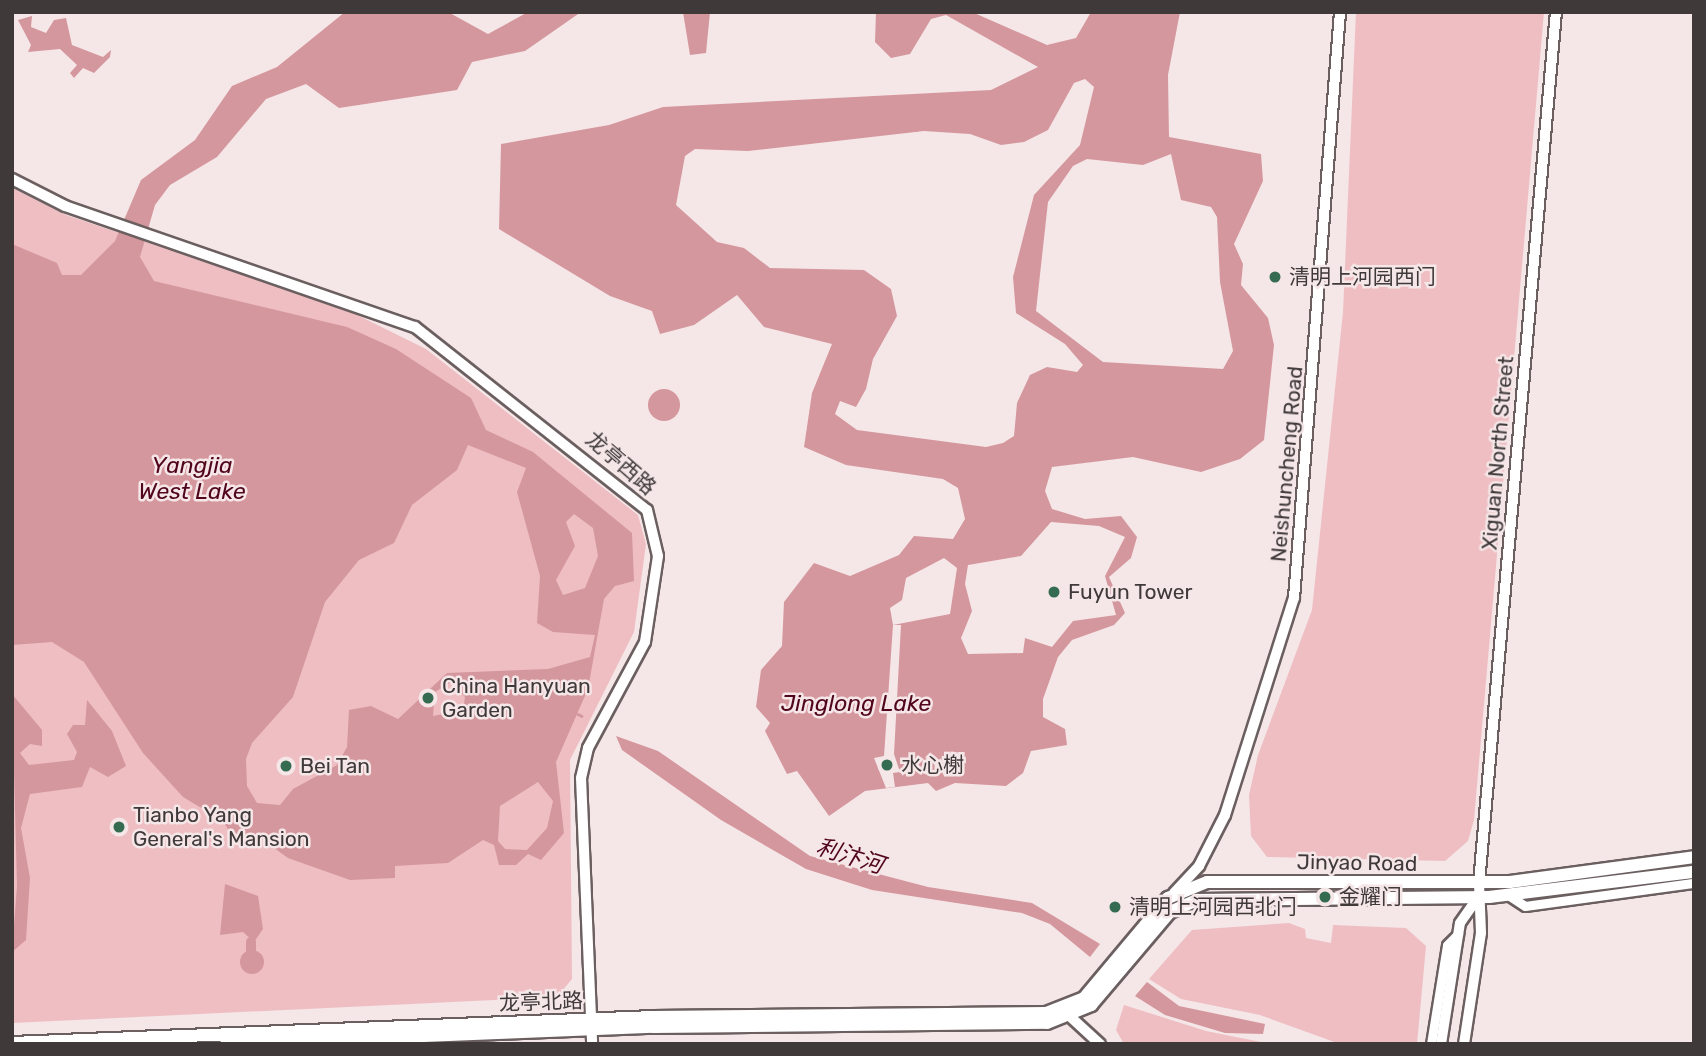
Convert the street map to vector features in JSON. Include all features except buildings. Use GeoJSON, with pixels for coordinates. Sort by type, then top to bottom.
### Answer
{"type":"FeatureCollection","features":[{"type":"Feature","properties":{"kind":"main road","name":"Jinyao Road"},"geometry":{"type":"LineString","coordinates":[[1174,894],[1237,880],[1479,883],[1694,858]]}},
{"type":"Feature","properties":{"kind":"main road","name":"Jinyao Road"},"geometry":{"type":"LineString","coordinates":[[1069,1011],[1091,1005],[1184,903],[1239,894],[1478,897],[1694,872]]}},
{"type":"Feature","properties":{"kind":"main road"},"geometry":{"type":"LineString","coordinates":[[1069,1011],[1174,894]]}},
{"type":"Feature","properties":{"kind":"main road","name":"龙亭北路"},"geometry":{"type":"LineString","coordinates":[[12,1043],[593,1024],[1035,1024],[1069,1011]]}},
{"type":"Feature","properties":{"kind":"main road","name":"龙亭北路"},"geometry":{"type":"LineString","coordinates":[[226,1044],[593,1024]]}},
{"type":"Feature","properties":{"kind":"street","name":"Neishuncheng Road"},"geometry":{"type":"LineString","coordinates":[[1174,894],[1199,866],[1225,816],[1294,598],[1340,12]]}},
{"type":"Feature","properties":{"kind":"street","name":"Xiguan North Street"},"geometry":{"type":"LineString","coordinates":[[1464,1044],[1481,933],[1479,883],[1556,12]]}},
{"type":"Feature","properties":{"kind":"street","name":"龙亭西路"},"geometry":{"type":"LineString","coordinates":[[12,179],[108,221],[415,327],[628,490],[651,517],[658,555],[645,642],[588,748],[580,778],[592,1044]]}},
{"type":"Feature","properties":{"kind":"street"},"geometry":{"type":"LineString","coordinates":[[1508,895],[1525,906],[1694,883]]}},
{"type":"Feature","properties":{"kind":"street","name":"Xiguan North Street"},"geometry":{"type":"LineString","coordinates":[[1441,1044],[1458,934],[1478,897]]}},
{"type":"Feature","properties":{"kind":"street"},"geometry":{"type":"LineString","coordinates":[[1431,1044],[1447,945],[1458,934]]}},
{"type":"Feature","properties":{"kind":"street"},"geometry":{"type":"LineString","coordinates":[[1069,1011],[1100,1044]]}},
{"type":"Feature","properties":{"kind":"shaded area"},"geometry":{"type":"Polygon","coordinates":[[[1356,12],[1544,12],[1474,820],[1468,841],[1445,861],[1267,857],[1251,836],[1249,795],[1258,755],[1312,610],[1343,312],[1356,12]]]}},
{"type":"Feature","properties":{"kind":"shaded area"},"geometry":{"type":"Polygon","coordinates":[[[12,188],[66,215],[343,308],[426,349],[638,515],[646,544],[634,632],[570,760],[572,979],[557,997],[12,1023],[12,188]]]}},
{"type":"Feature","properties":{"kind":"shaded area"},"geometry":{"type":"Polygon","coordinates":[[[1289,923],[1305,929],[1306,938],[1331,943],[1333,925],[1406,928],[1426,946],[1417,1044],[1340,1044],[1260,1015],[1181,999],[1149,979],[1192,930],[1289,923]]]}},
{"type":"Feature","properties":{"kind":"shaded area"},"geometry":{"type":"Polygon","coordinates":[[[1124,1005],[1206,1031],[1271,1044],[1124,1044],[1116,1030],[1124,1005]]]}},
{"type":"Feature","properties":{"kind":"water","name":"Yangjia West Lake"},"geometry":{"type":"Polygon","coordinates":[[[345,12],[448,12],[488,34],[528,12],[581,12],[525,51],[472,62],[457,90],[339,108],[306,84],[266,99],[217,157],[170,185],[155,205],[140,257],[154,281],[347,327],[396,349],[471,398],[486,430],[533,452],[632,533],[634,581],[615,586],[604,599],[588,689],[556,762],[564,833],[541,860],[528,854],[516,865],[499,865],[494,845],[483,840],[448,863],[395,866],[395,878],[350,880],[288,858],[263,840],[233,838],[223,821],[183,797],[143,753],[84,662],[52,642],[12,645],[12,244],[57,263],[62,275],[81,275],[115,241],[141,180],[195,140],[232,86],[277,67],[345,12]],[[468,445],[457,470],[412,505],[394,543],[359,560],[325,602],[293,697],[252,743],[246,759],[247,786],[257,803],[280,805],[293,789],[337,765],[347,747],[349,710],[371,706],[398,719],[447,673],[548,669],[590,657],[595,635],[553,632],[537,623],[540,576],[517,492],[526,468],[468,445]],[[574,514],[566,522],[575,546],[556,580],[563,595],[585,588],[598,556],[593,528],[574,514]],[[451,682],[435,692],[433,716],[463,710],[465,697],[451,682]],[[538,782],[500,806],[498,841],[505,849],[527,850],[547,828],[553,801],[538,782]]]}},
{"type":"Feature","properties":{"kind":"water"},"geometry":{"type":"Polygon","coordinates":[[[683,12],[710,12],[706,53],[690,55],[683,12]]]}},
{"type":"Feature","properties":{"kind":"water","name":"Jinglong Lake"},"geometry":{"type":"Polygon","coordinates":[[[876,12],[972,12],[1047,45],[1076,38],[1091,12],[1180,12],[1168,75],[1169,137],[1261,154],[1263,181],[1234,244],[1243,264],[1241,285],[1268,318],[1274,345],[1264,440],[1240,459],[1201,472],[1133,457],[1052,467],[1045,491],[1052,509],[1085,519],[1121,516],[1137,537],[1131,558],[1109,577],[1125,613],[1114,625],[1072,640],[1058,657],[1043,699],[1043,717],[1065,729],[1067,745],[1031,751],[1023,773],[1006,786],[955,783],[936,791],[928,783],[865,791],[829,816],[797,771],[787,774],[765,731],[770,723],[756,707],[761,670],[782,646],[784,602],[814,563],[850,576],[899,555],[914,536],[953,539],[965,519],[958,488],[943,479],[846,465],[804,447],[812,393],[832,344],[764,327],[737,295],[694,325],[660,334],[652,311],[610,296],[499,229],[501,144],[609,125],[663,107],[991,90],[1038,67],[946,15],[931,19],[910,54],[891,58],[875,42],[876,12]],[[1085,79],[1074,83],[1048,130],[1024,142],[1001,145],[970,134],[924,131],[748,151],[695,149],[685,156],[676,205],[717,242],[744,248],[770,268],[864,270],[891,289],[897,316],[873,359],[866,389],[856,407],[840,401],[835,414],[857,430],[986,447],[1003,443],[1014,436],[1017,403],[1030,375],[1047,367],[1077,372],[1083,365],[1065,344],[1016,313],[1013,277],[1034,195],[1080,145],[1094,87],[1085,79]],[[1171,154],[1143,165],[1087,159],[1073,166],[1048,202],[1036,311],[1103,362],[1223,369],[1233,351],[1220,282],[1217,217],[1211,207],[1181,200],[1171,154]],[[1051,522],[1021,556],[968,565],[965,584],[972,611],[961,638],[968,654],[1023,653],[1025,638],[1052,647],[1073,621],[1116,615],[1105,576],[1125,537],[1099,526],[1051,522]],[[944,558],[906,578],[902,600],[890,608],[893,625],[950,614],[957,568],[944,558]]]}},
{"type":"Feature","properties":{"kind":"water"},"geometry":{"type":"Polygon","coordinates":[[[32,16],[31,27],[46,33],[54,20],[66,18],[72,45],[103,57],[111,50],[110,57],[94,73],[83,68],[74,78],[70,73],[77,65],[60,49],[28,52],[31,45],[18,20],[32,16]]]}},
{"type":"Feature","properties":{"kind":"water"},"geometry":{"type":"Polygon","coordinates":[[[664,389],[675,394],[680,405],[675,416],[664,421],[653,416],[648,405],[653,394],[664,389]]]}},
{"type":"Feature","properties":{"kind":"water"},"geometry":{"type":"Polygon","coordinates":[[[12,694],[42,730],[42,746],[30,744],[20,753],[29,765],[74,760],[77,752],[67,734],[73,725],[85,725],[87,700],[112,731],[126,766],[108,777],[90,767],[82,787],[30,794],[21,828],[30,878],[26,940],[12,952],[17,886],[12,694]]]}},
{"type":"Feature","properties":{"kind":"water"},"geometry":{"type":"Polygon","coordinates":[[[616,736],[658,751],[810,856],[928,887],[1032,903],[1100,944],[1090,957],[1050,924],[1022,913],[872,890],[806,869],[721,820],[622,750],[616,736]]]}},
{"type":"Feature","properties":{"kind":"water"},"geometry":{"type":"Polygon","coordinates":[[[225,884],[258,896],[263,929],[254,942],[243,932],[220,935],[225,884]]]}},
{"type":"Feature","properties":{"kind":"water"},"geometry":{"type":"Polygon","coordinates":[[[252,950],[263,957],[264,962],[257,973],[252,974],[241,967],[240,962],[247,951],[252,950]]]}},
{"type":"Feature","properties":{"kind":"water"},"geometry":{"type":"Polygon","coordinates":[[[1147,982],[1179,1006],[1265,1024],[1263,1034],[1225,1033],[1165,1015],[1135,996],[1147,982]]]}},
{"type":"Feature","properties":{"kind":"pier"},"geometry":{"type":"Polygon","coordinates":[[[893,625],[901,625],[894,754],[900,772],[893,773],[895,787],[886,788],[874,758],[884,756],[893,625]]]}},
{"type":"Feature","properties":{"kind":"waterway"},"geometry":{"type":"LineString","coordinates":[[578,714],[582,716]]}},
{"type":"Feature","properties":{"kind":"waterway"},"geometry":{"type":"LineString","coordinates":[[251,942],[251,951]]}},
{"type":"Feature","properties":{"kind":"place","name":"清明上河园西门"},"geometry":{"type":"Point","coordinates":[1275,277]}},
{"type":"Feature","properties":{"kind":"place","name":"Fuyun Tower"},"geometry":{"type":"Point","coordinates":[1054,592]}},
{"type":"Feature","properties":{"kind":"place","name":"China Hanyuan Garden"},"geometry":{"type":"Point","coordinates":[428,698]}},
{"type":"Feature","properties":{"kind":"place","name":"水心榭"},"geometry":{"type":"Point","coordinates":[887,765]}},
{"type":"Feature","properties":{"kind":"place","name":"Bei Tan"},"geometry":{"type":"Point","coordinates":[286,766]}},
{"type":"Feature","properties":{"kind":"place","name":"Tianbo Yang General's Mansion"},"geometry":{"type":"Point","coordinates":[119,827]}},
{"type":"Feature","properties":{"kind":"place","name":"金耀门"},"geometry":{"type":"Point","coordinates":[1325,897]}},
{"type":"Feature","properties":{"kind":"place","name":"清明上河园西北门"},"geometry":{"type":"Point","coordinates":[1115,907]}},
{"type":"Feature","properties":{"kind":"water label","name":"利汴河"},"geometry":{"type":"Point","coordinates":[850,856]}}]}
